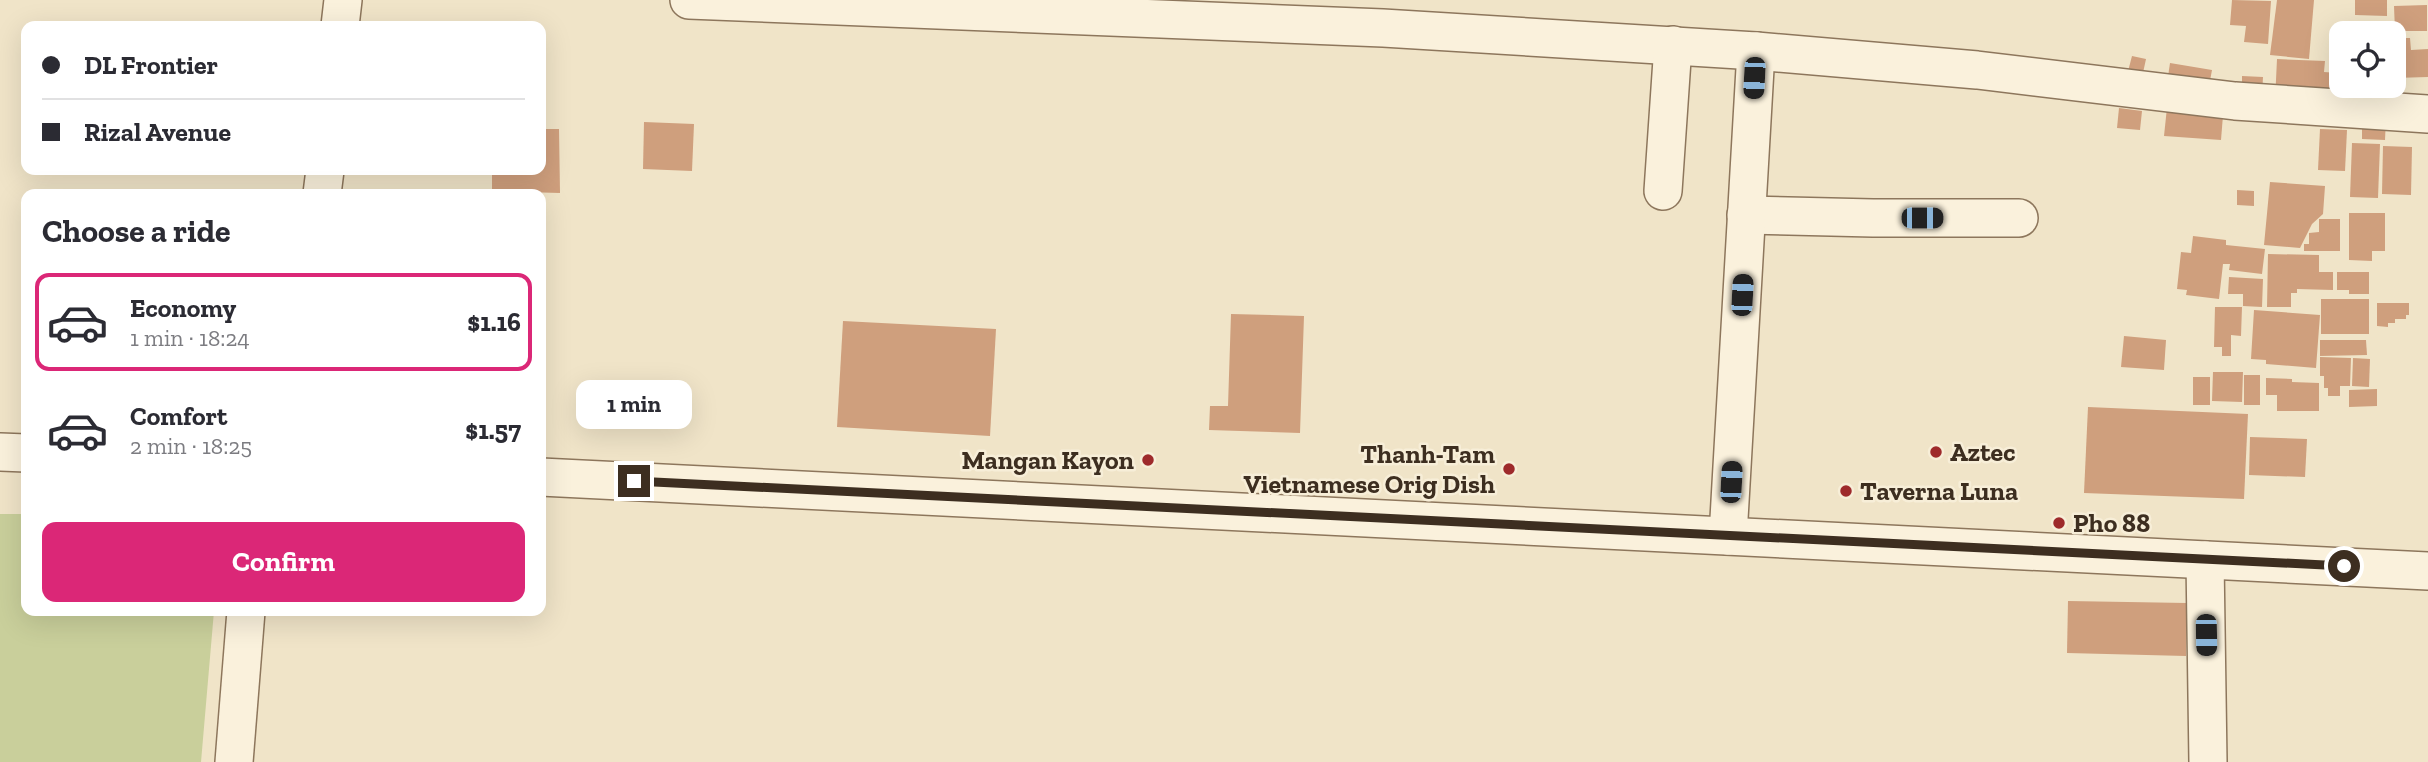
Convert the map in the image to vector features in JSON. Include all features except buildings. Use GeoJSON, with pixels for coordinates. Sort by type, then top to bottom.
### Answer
{"type":"FeatureCollection","features":[{"type":"Feature","properties":{"kind":"street"},"geometry":{"type":"LineString","coordinates":[[341,21],[343,0]]}},
{"type":"Feature","properties":{"kind":"street"},"geometry":{"type":"LineString","coordinates":[[690,0],[1383,28],[1755,51],[1977,70],[2235,101],[2428,114]]}},
{"type":"Feature","properties":{"kind":"street"},"geometry":{"type":"LineString","coordinates":[[1663,191],[1674,46]]}},
{"type":"Feature","properties":{"kind":"street"},"geometry":{"type":"LineString","coordinates":[[1728,536],[1755,51]]}},
{"type":"Feature","properties":{"kind":"street"},"geometry":{"type":"LineString","coordinates":[[1746,215],[2019,218]]}},
{"type":"Feature","properties":{"kind":"street"},"geometry":{"type":"LineString","coordinates":[[0,452],[21,453]]}},
{"type":"Feature","properties":{"kind":"street"},"geometry":{"type":"LineString","coordinates":[[546,477],[2428,571]]}},
{"type":"Feature","properties":{"kind":"street"},"geometry":{"type":"LineString","coordinates":[[2205,560],[2208,762]]}},
{"type":"Feature","properties":{"kind":"street"},"geometry":{"type":"LineString","coordinates":[[234,762],[246,616]]}},
{"type":"Feature","properties":{"kind":"green space"},"geometry":{"type":"Polygon","coordinates":[[[0,514],[21,514],[21,616],[214,616],[201,762],[0,762],[0,514]]]}},
{"type":"Feature","properties":{"kind":"place","name":"Aztec"},"geometry":{"type":"Point","coordinates":[1936,452]}},
{"type":"Feature","properties":{"kind":"place","name":"Mangan Kayon"},"geometry":{"type":"Point","coordinates":[1148,460]}},
{"type":"Feature","properties":{"kind":"place","name":"Thanh-Tam Vietnamese Orig Dish"},"geometry":{"type":"Point","coordinates":[1509,469]}},
{"type":"Feature","properties":{"kind":"place","name":"Taverna Luna"},"geometry":{"type":"Point","coordinates":[1846,491]}},
{"type":"Feature","properties":{"kind":"place","name":"Pho 88"},"geometry":{"type":"Point","coordinates":[2059,523]}},
{"type":"Feature","properties":{"kind":"route"},"geometry":{"type":"LineString","coordinates":[[634,481],[2344,566]]}}]}
